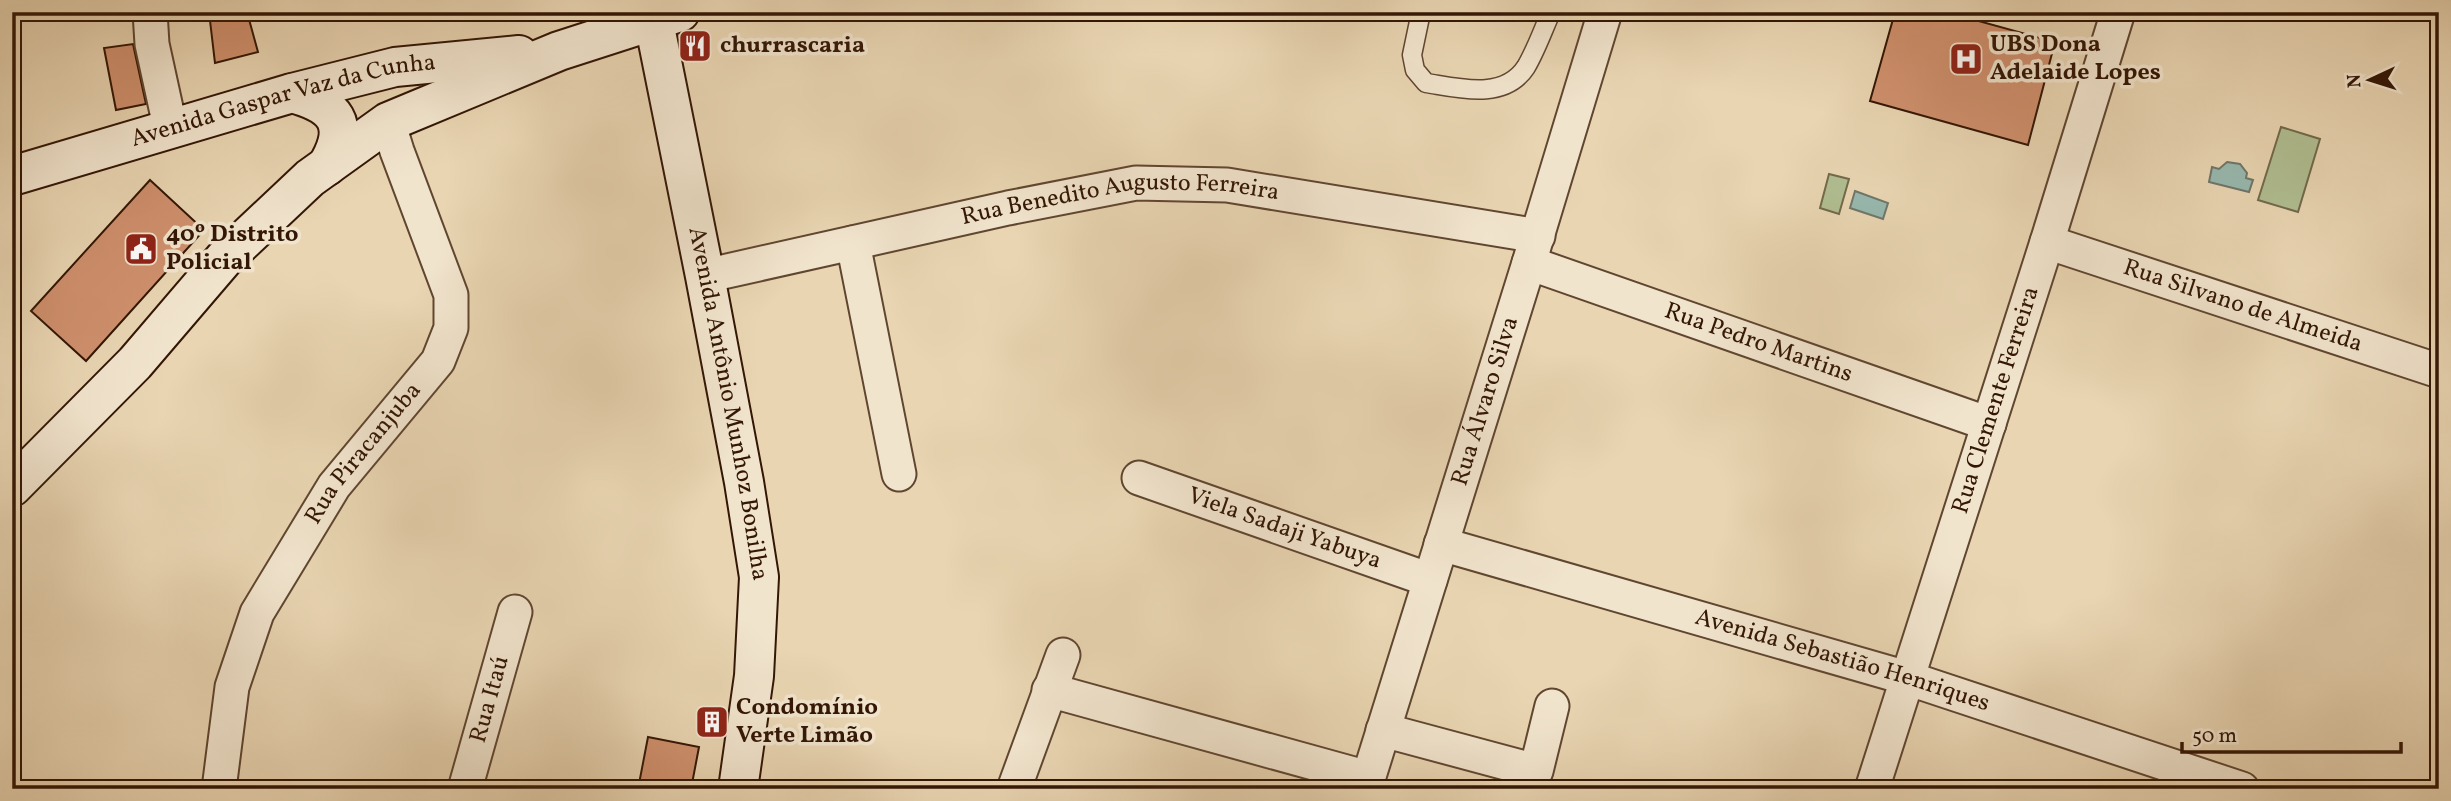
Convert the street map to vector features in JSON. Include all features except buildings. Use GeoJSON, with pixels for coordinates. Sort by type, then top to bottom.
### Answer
{"type":"FeatureCollection","features":[{"type":"Feature","properties":{"kind":"main road"},"geometry":{"type":"LineString","coordinates":[[12,487],[135,363],[223,260],[310,178],[388,122],[559,51],[668,14]]}},
{"type":"Feature","properties":{"kind":"main road","name":"Avenida Antônio Munhoz Bonilha"},"geometry":{"type":"LineString","coordinates":[[668,14],[666,82],[705,276],[759,577],[754,676],[738,789]]}},
{"type":"Feature","properties":{"kind":"main road","name":"Avenida Gaspar Vaz da Cunha"},"geometry":{"type":"LineString","coordinates":[[12,176],[292,93],[395,68],[559,51]]}},
{"type":"Feature","properties":{"kind":"main road"},"geometry":{"type":"LineString","coordinates":[[292,93],[314,100],[333,114],[339,138],[337,150],[327,166]]}},
{"type":"Feature","properties":{"kind":"street"},"geometry":{"type":"LineString","coordinates":[[150,12],[152,44],[171,131]]}},
{"type":"Feature","properties":{"kind":"street","name":"Rua Álvaro Silva"},"geometry":{"type":"LineString","coordinates":[[1366,783],[1605,12]]}},
{"type":"Feature","properties":{"kind":"street","name":"Rua Clemente Ferreira"},"geometry":{"type":"LineString","coordinates":[[1872,789],[2118,12]]}},
{"type":"Feature","properties":{"kind":"street","name":"Rua Piracanjuba"},"geometry":{"type":"LineString","coordinates":[[219,789],[232,687],[257,613],[334,486],[438,361],[451,328],[451,295],[388,122]]}},
{"type":"Feature","properties":{"kind":"street","name":"Rua Benedito Augusto Ferreira"},"geometry":{"type":"LineString","coordinates":[[705,276],[1136,183],[1227,185],[1533,250]]}},
{"type":"Feature","properties":{"kind":"street","name":"Rua Silvano de Almeida"},"geometry":{"type":"LineString","coordinates":[[2047,242],[2439,371]]}},
{"type":"Feature","properties":{"kind":"street"},"geometry":{"type":"LineString","coordinates":[[853,243],[899,474]]}},
{"type":"Feature","properties":{"kind":"street","name":"Rua Pedro Martins"},"geometry":{"type":"LineString","coordinates":[[1533,250],[1989,424]]}},
{"type":"Feature","properties":{"kind":"street","name":"Viela Sadaji Yabuya"},"geometry":{"type":"LineString","coordinates":[[1139,478],[1430,580]]}},
{"type":"Feature","properties":{"kind":"street","name":"Avenida Sebastião Henriques"},"geometry":{"type":"LineString","coordinates":[[1441,544],[1907,678],[2242,789]]}},
{"type":"Feature","properties":{"kind":"street","name":"Rua Itaú"},"geometry":{"type":"LineString","coordinates":[[465,789],[515,612]]}},
{"type":"Feature","properties":{"kind":"street"},"geometry":{"type":"LineString","coordinates":[[1014,789],[1063,655]]}},
{"type":"Feature","properties":{"kind":"street"},"geometry":{"type":"LineString","coordinates":[[1049,690],[1366,783]]}},
{"type":"Feature","properties":{"kind":"street"},"geometry":{"type":"LineString","coordinates":[[1383,730],[1536,771],[1552,706]]}},
{"type":"Feature","properties":{"kind":"lane"},"geometry":{"type":"LineString","coordinates":[[1421,12],[1412,55],[1415,69],[1426,83],[1468,90],[1500,87],[1514,80],[1526,67],[1551,12]]}},
{"type":"Feature","properties":{"kind":"green space"},"geometry":{"type":"Polygon","coordinates":[[[2281,127],[2320,139],[2298,212],[2258,200],[2281,127]]]}},
{"type":"Feature","properties":{"kind":"green space"},"geometry":{"type":"Polygon","coordinates":[[[1829,174],[1849,179],[1839,214],[1820,208],[1829,174]]]}},
{"type":"Feature","properties":{"kind":"water"},"geometry":{"type":"Polygon","coordinates":[[[2227,162],[2240,164],[2247,173],[2246,178],[2253,180],[2249,192],[2209,182],[2212,167],[2219,169],[2227,162]]]}},
{"type":"Feature","properties":{"kind":"water"},"geometry":{"type":"Polygon","coordinates":[[[1855,191],[1888,203],[1883,219],[1850,208],[1855,191]]]}},
{"type":"Feature","properties":{"kind":"place","name":"churrascaria"},"geometry":{"type":"Point","coordinates":[695,46]}},
{"type":"Feature","properties":{"kind":"place","name":"UBS Dona Adelaide Lopes"},"geometry":{"type":"Point","coordinates":[1966,59]}},
{"type":"Feature","properties":{"kind":"place","name":"40º Distrito Policial"},"geometry":{"type":"Point","coordinates":[141,249]}},
{"type":"Feature","properties":{"kind":"place","name":"Condomínio Verte Limão"},"geometry":{"type":"Point","coordinates":[712,722]}}]}
